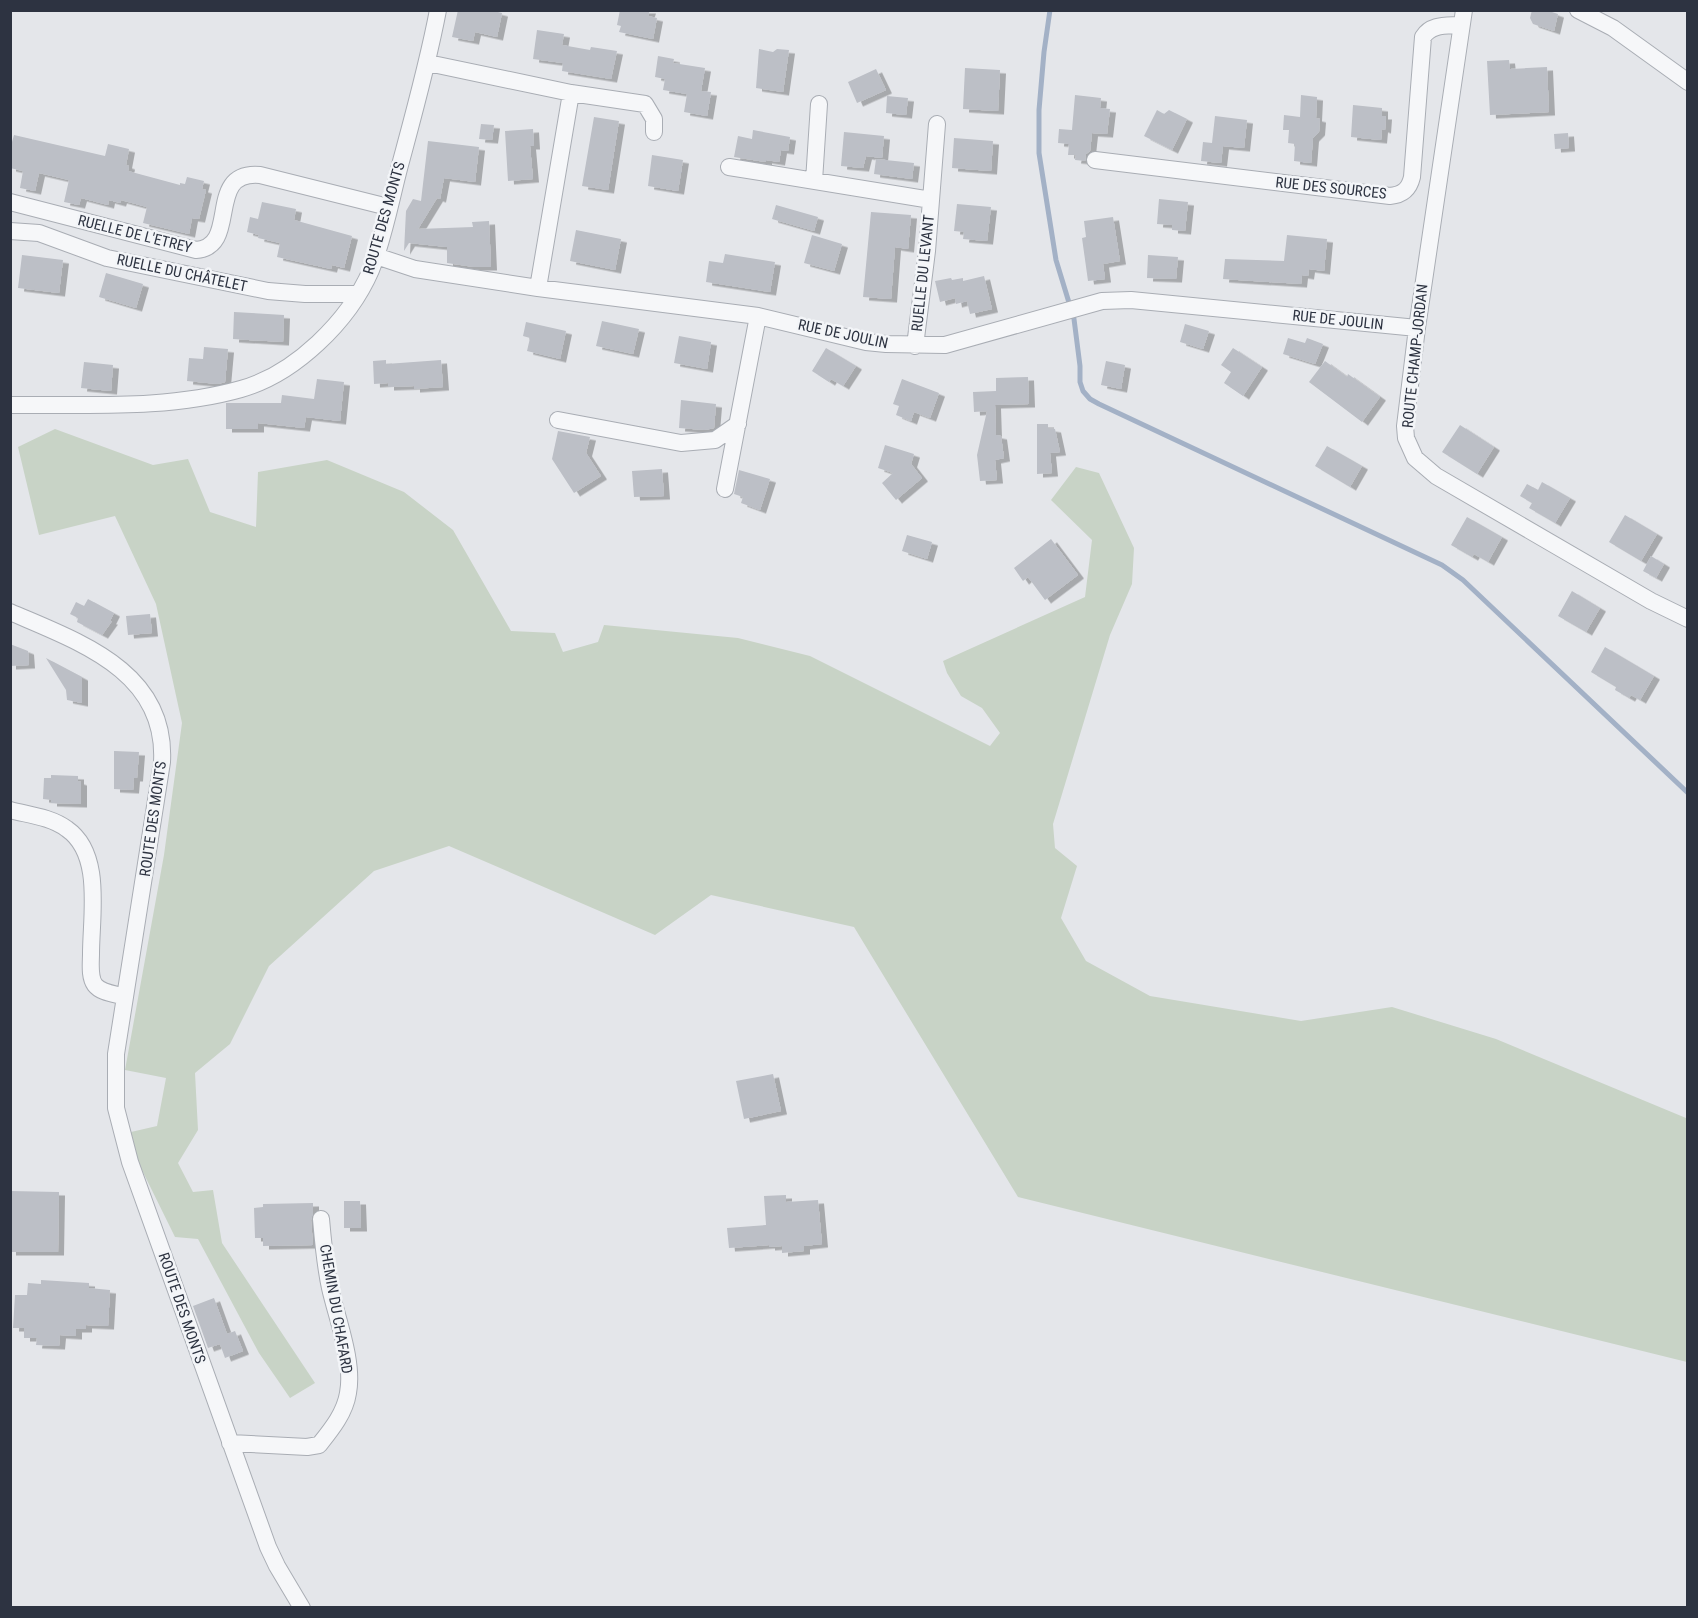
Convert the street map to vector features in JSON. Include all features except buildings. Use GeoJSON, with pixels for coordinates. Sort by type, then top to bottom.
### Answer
{"type":"FeatureCollection","features":[{"type":"Feature","properties":{"kind":"street","name":"ROUTE DES MONTS"},"geometry":{"type":"LineString","coordinates":[[10,405],[152,404],[193,399],[243,389],[271,376],[307,352],[337,324],[358,294],[376,256],[428,63],[438,10]]}},
{"type":"Feature","properties":{"kind":"street"},"geometry":{"type":"LineString","coordinates":[[1578,10],[1613,28],[1688,82]]}},
{"type":"Feature","properties":{"kind":"street","name":"RUE DES SOURCES"},"geometry":{"type":"LineString","coordinates":[[1095,160],[1390,196],[1401,194],[1409,188],[1412,177],[1423,37],[1434,27],[1462,18]]}},
{"type":"Feature","properties":{"kind":"street","name":"ROUTE CHAMP-JORDAN"},"geometry":{"type":"LineString","coordinates":[[1462,18],[1417,328],[1405,426],[1406,438],[1415,458],[1436,476],[1651,601],[1688,619]]}},
{"type":"Feature","properties":{"kind":"street"},"geometry":{"type":"LineString","coordinates":[[428,63],[571,93],[645,104],[654,119],[654,132]]}},
{"type":"Feature","properties":{"kind":"street"},"geometry":{"type":"LineString","coordinates":[[537,288],[571,93]]}},
{"type":"Feature","properties":{"kind":"street"},"geometry":{"type":"LineString","coordinates":[[814,181],[819,104]]}},
{"type":"Feature","properties":{"kind":"street","name":"RUELLE DU LEVANT"},"geometry":{"type":"LineString","coordinates":[[915,346],[938,124]]}},
{"type":"Feature","properties":{"kind":"street","name":"RUELLE DU LEVANT"},"geometry":{"type":"LineString","coordinates":[[729,167],[931,200]]}},
{"type":"Feature","properties":{"kind":"street","name":"RUELLE DE L'ETREY"},"geometry":{"type":"LineString","coordinates":[[10,202],[196,250],[207,248],[215,241],[222,223],[228,193],[237,179],[246,175],[260,175],[388,207]]}},
{"type":"Feature","properties":{"kind":"street","name":"RUELLE DU CHÂTELET"},"geometry":{"type":"LineString","coordinates":[[10,231],[39,233],[107,258],[268,291],[358,294]]}},
{"type":"Feature","properties":{"kind":"street","name":"RUE DE JOULIN"},"geometry":{"type":"LineString","coordinates":[[376,256],[415,269],[537,288],[758,316],[866,342],[915,346],[936,346],[961,342],[1073,309],[1102,302],[1131,300],[1417,328]]}},
{"type":"Feature","properties":{"kind":"street"},"geometry":{"type":"LineString","coordinates":[[725,489],[758,316]]}},
{"type":"Feature","properties":{"kind":"street"},"geometry":{"type":"LineString","coordinates":[[558,420],[681,443],[715,440],[738,424]]}},
{"type":"Feature","properties":{"kind":"street","name":"ROUTE DES MONTS"},"geometry":{"type":"LineString","coordinates":[[10,612],[62,634],[110,660],[135,682],[145,695],[156,719],[162,743],[162,762],[114,1072],[119,1124],[130,1162],[268,1547],[282,1576],[302,1608]]}},
{"type":"Feature","properties":{"kind":"street"},"geometry":{"type":"LineString","coordinates":[[10,810],[61,825],[74,834],[85,849],[92,878],[92,979],[95,985],[103,990],[125,997]]}},
{"type":"Feature","properties":{"kind":"street","name":"CHEMIN DU CHAFARD"},"geometry":{"type":"LineString","coordinates":[[230,1443],[307,1447],[319,1445],[344,1408],[349,1375],[325,1261],[321,1219]]}},
{"type":"Feature","properties":{"kind":"shaded area"},"geometry":{"type":"Polygon","coordinates":[[[55,429],[153,465],[188,459],[210,512],[256,527],[258,472],[327,460],[404,492],[453,530],[511,631],[555,633],[563,652],[598,642],[604,625],[738,638],[810,656],[990,746],[1000,733],[982,708],[961,696],[947,673],[943,661],[1085,597],[1092,540],[1051,500],[1076,467],[1099,473],[1134,548],[1132,584],[1110,635],[1053,824],[1055,848],[1077,866],[1061,918],[1086,961],[1150,996],[1301,1021],[1392,1007],[1496,1039],[1686,1118],[1687,1114],[1687,1362],[1018,1197],[854,927],[711,895],[655,935],[449,846],[374,871],[269,966],[230,1044],[195,1073],[198,1130],[178,1163],[193,1192],[213,1190],[222,1243],[315,1383],[290,1398],[259,1353],[198,1239],[175,1237],[139,1164],[131,1132],[157,1126],[166,1078],[125,1070],[164,855],[182,723],[156,604],[115,516],[39,535],[18,447],[55,429]]]}},
{"type":"Feature","properties":{"kind":"waterway"},"geometry":{"type":"LineString","coordinates":[[1050,10],[1039,110],[1039,153],[1056,260],[1074,319],[1080,382],[1083,391],[1099,404],[1442,565],[1463,580],[1688,793]]}}]}
